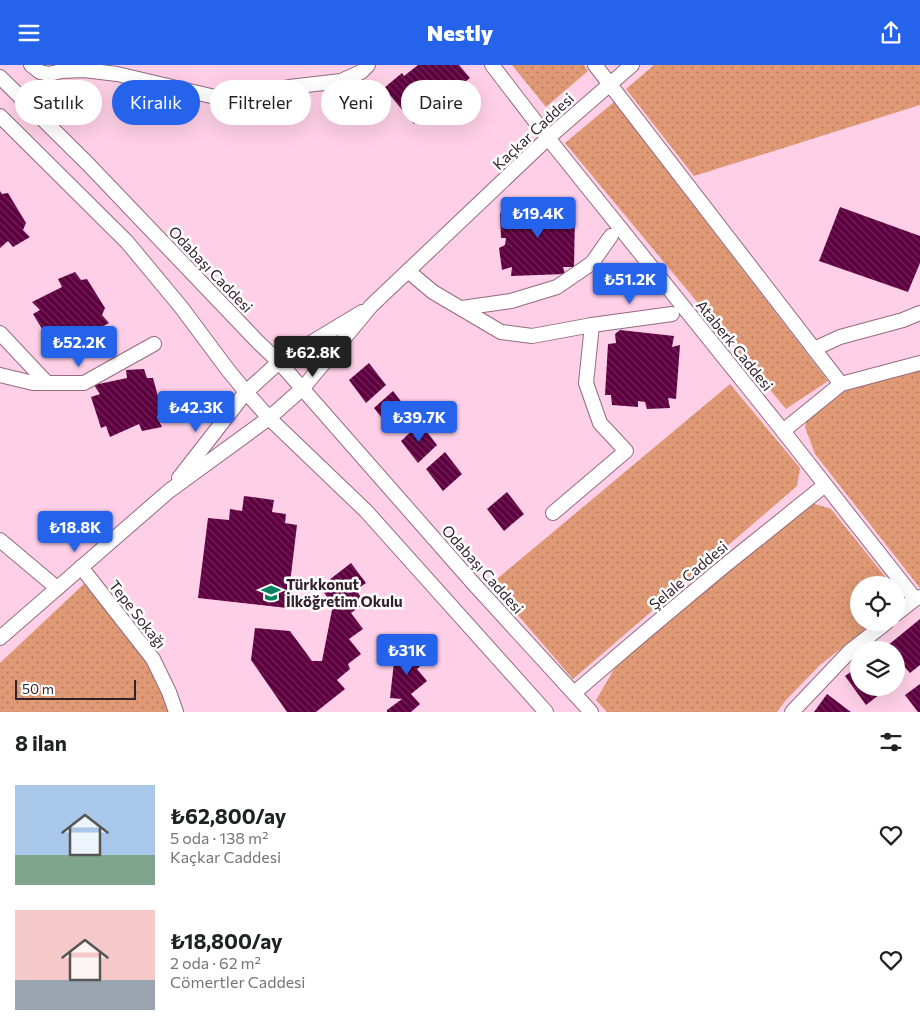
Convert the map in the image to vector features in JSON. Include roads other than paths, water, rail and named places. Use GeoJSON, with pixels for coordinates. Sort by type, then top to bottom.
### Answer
{"type":"FeatureCollection","features":[{"type":"Feature","properties":{"kind":"street"},"geometry":{"type":"LineString","coordinates":[[32,65],[40,72],[49,74],[62,71],[84,70],[117,74],[215,97],[241,96],[289,87],[341,81],[361,72],[368,65]]}},
{"type":"Feature","properties":{"kind":"street","name":"Ataberk Caddesi"},"geometry":{"type":"LineString","coordinates":[[492,65],[917,598]]}},
{"type":"Feature","properties":{"kind":"street"},"geometry":{"type":"LineString","coordinates":[[595,65],[841,383]]}},
{"type":"Feature","properties":{"kind":"street","name":"Kaçkar Caddesi"},"geometry":{"type":"LineString","coordinates":[[168,491],[269,418],[303,388],[371,306],[548,137],[632,65]]}},
{"type":"Feature","properties":{"kind":"street","name":"Odabaşı Caddesi"},"geometry":{"type":"LineString","coordinates":[[0,77],[88,164],[258,342],[280,362],[473,583],[592,712]]}},
{"type":"Feature","properties":{"kind":"street"},"geometry":{"type":"LineString","coordinates":[[0,116],[127,243],[181,307],[228,370],[269,418],[366,511],[546,712]]}},
{"type":"Feature","properties":{"kind":"street"},"geometry":{"type":"LineString","coordinates":[[462,308],[511,301],[557,287],[592,263],[611,236]]}},
{"type":"Feature","properties":{"kind":"street"},"geometry":{"type":"LineString","coordinates":[[408,271],[434,292],[500,332],[532,336],[592,325],[672,314]]}},
{"type":"Feature","properties":{"kind":"street","name":"Kaçkar Caddesi"},"geometry":{"type":"LineString","coordinates":[[168,491],[246,392],[280,362],[371,306]]}},
{"type":"Feature","properties":{"kind":"street"},"geometry":{"type":"LineString","coordinates":[[814,349],[840,337],[920,313]]}},
{"type":"Feature","properties":{"kind":"street"},"geometry":{"type":"LineString","coordinates":[[553,513],[626,451],[600,423],[586,383],[592,325]]}},
{"type":"Feature","properties":{"kind":"street"},"geometry":{"type":"LineString","coordinates":[[0,333],[47,383]]}},
{"type":"Feature","properties":{"kind":"street"},"geometry":{"type":"LineString","coordinates":[[0,375],[33,383],[84,383],[154,344]]}},
{"type":"Feature","properties":{"kind":"street"},"geometry":{"type":"LineString","coordinates":[[783,431],[841,383],[920,363]]}},
{"type":"Feature","properties":{"kind":"street","name":"Şelale Caddesi"},"geometry":{"type":"LineString","coordinates":[[574,693],[716,573],[825,485]]}},
{"type":"Feature","properties":{"kind":"street"},"geometry":{"type":"LineString","coordinates":[[0,638],[168,491]]}},
{"type":"Feature","properties":{"kind":"street"},"geometry":{"type":"LineString","coordinates":[[0,540],[57,588]]}},
{"type":"Feature","properties":{"kind":"street","name":"Tepe Sokağı"},"geometry":{"type":"LineString","coordinates":[[81,567],[153,659],[176,712]]}},
{"type":"Feature","properties":{"kind":"street"},"geometry":{"type":"LineString","coordinates":[[905,607],[917,598]]}},
{"type":"Feature","properties":{"kind":"street"},"geometry":{"type":"LineString","coordinates":[[792,712],[850,651],[876,631]]}},
{"type":"Feature","properties":{"kind":"place","name":"Türkkonut İlköğretim Okulu"},"geometry":{"type":"Point","coordinates":[271,593]}}]}
